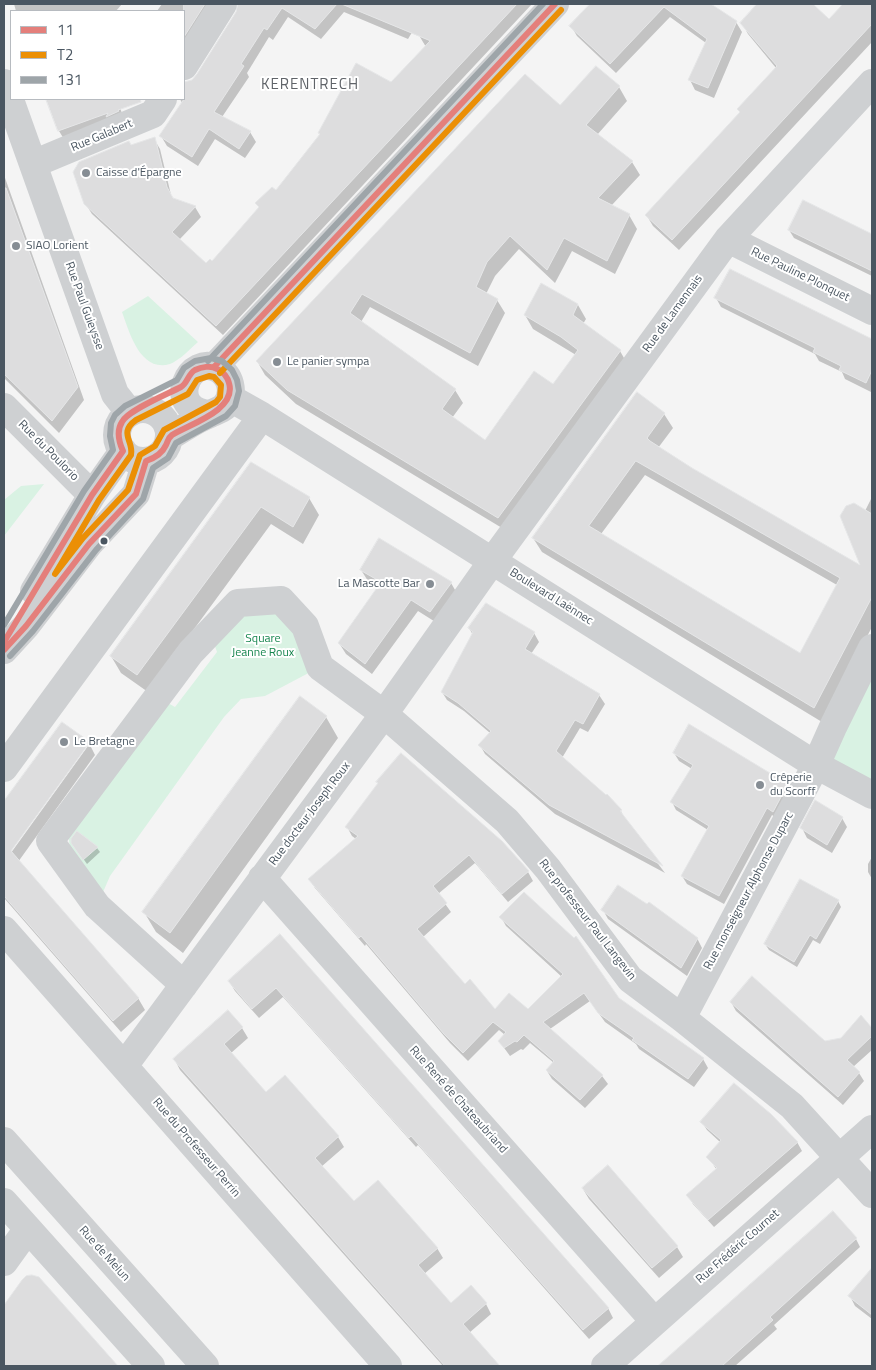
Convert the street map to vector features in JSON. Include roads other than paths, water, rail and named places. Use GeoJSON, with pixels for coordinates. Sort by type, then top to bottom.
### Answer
{"type":"FeatureCollection","features":[{"type":"Feature","properties":{"kind":"street"},"geometry":{"type":"LineString","coordinates":[[185,64],[223,4]]}},
{"type":"Feature","properties":{"kind":"street"},"geometry":{"type":"LineString","coordinates":[[214,367],[555,4]]}},
{"type":"Feature","properties":{"kind":"street","name":"Rue Paul Guieysse"},"geometry":{"type":"LineString","coordinates":[[4,82],[10,99]]}},
{"type":"Feature","properties":{"kind":"street","name":"Rue de Lamennais"},"geometry":{"type":"LineString","coordinates":[[493,560],[728,239],[872,83]]}},
{"type":"Feature","properties":{"kind":"street","name":"Rue Paul Guieysse"},"geometry":{"type":"LineString","coordinates":[[10,100],[115,394],[134,411]]}},
{"type":"Feature","properties":{"kind":"street","name":"Rue Galabert"},"geometry":{"type":"LineString","coordinates":[[33,164],[153,114],[162,100]]}},
{"type":"Feature","properties":{"kind":"street","name":"Rue Pauline Plonquet"},"geometry":{"type":"LineString","coordinates":[[728,239],[872,311]]}},
{"type":"Feature","properties":{"kind":"street"},"geometry":{"type":"LineString","coordinates":[[170,437],[220,406],[230,383],[226,376],[214,367],[208,366],[195,370],[186,380],[184,386],[186,401],[190,406],[203,413],[220,406]]}},
{"type":"Feature","properties":{"kind":"street"},"geometry":{"type":"LineString","coordinates":[[134,411],[147,409],[161,416],[166,422],[170,437],[162,453],[155,458],[135,456],[119,443],[119,426],[123,419],[134,411],[168,392],[184,386]]}},
{"type":"Feature","properties":{"kind":"street","name":"Boulevard Laënnec"},"geometry":{"type":"LineString","coordinates":[[220,406],[262,416],[816,765],[872,794]]}},
{"type":"Feature","properties":{"kind":"street","name":"Rue du Poulorio"},"geometry":{"type":"LineString","coordinates":[[4,407],[92,495]]}},
{"type":"Feature","properties":{"kind":"street"},"geometry":{"type":"LineString","coordinates":[[4,768],[262,416]]}},
{"type":"Feature","properties":{"kind":"street"},"geometry":{"type":"LineString","coordinates":[[4,642],[92,495],[135,456]]}},
{"type":"Feature","properties":{"kind":"street"},"geometry":{"type":"LineString","coordinates":[[4,650],[26,626],[89,544],[136,494],[135,456]]}},
{"type":"Feature","properties":{"kind":"street","name":"Rue docteur Joseph Roux"},"geometry":{"type":"LineString","coordinates":[[124,1066],[384,714],[493,560]]}},
{"type":"Feature","properties":{"kind":"street"},"geometry":{"type":"LineString","coordinates":[[184,985],[97,906],[50,841],[191,652],[238,603],[281,600],[306,626],[320,667],[384,714]]}},
{"type":"Feature","properties":{"kind":"street","name":"Rue monseigneur Alphonse Duparc"},"geometry":{"type":"LineString","coordinates":[[682,1018],[816,765],[872,648]]}},
{"type":"Feature","properties":{"kind":"street","name":"Rue professeur Paul Langevin"},"geometry":{"type":"LineString","coordinates":[[384,714],[507,821],[548,869],[630,979],[792,1106],[872,1194]]}},
{"type":"Feature","properties":{"kind":"street","name":"Rue René de Chateaubriand"},"geometry":{"type":"LineString","coordinates":[[262,878],[654,1321]]}},
{"type":"Feature","properties":{"kind":"street","name":"Rue du Professeur Perrin"},"geometry":{"type":"LineString","coordinates":[[4,930],[388,1366]]}},
{"type":"Feature","properties":{"kind":"street","name":"Rue Frédéric Cournet"},"geometry":{"type":"LineString","coordinates":[[619,1362],[654,1321],[872,1129]]}},
{"type":"Feature","properties":{"kind":"street","name":"Rue de Melun"},"geometry":{"type":"LineString","coordinates":[[4,1141],[205,1366]]}},
{"type":"Feature","properties":{"kind":"street"},"geometry":{"type":"LineString","coordinates":[[4,1202],[27,1230],[151,1366]]}},
{"type":"Feature","properties":{"kind":"street"},"geometry":{"type":"LineString","coordinates":[[4,1262],[27,1230]]}},
{"type":"Feature","properties":{"kind":"place","name":"Caisse d'Épargne"},"geometry":{"type":"Point","coordinates":[86,173]}},
{"type":"Feature","properties":{"kind":"place","name":"SIAO Lorient"},"geometry":{"type":"Point","coordinates":[16,246]}},
{"type":"Feature","properties":{"kind":"place","name":"Le panier sympa"},"geometry":{"type":"Point","coordinates":[277,362]}},
{"type":"Feature","properties":{"kind":"place","name":"La Mascotte Bar"},"geometry":{"type":"Point","coordinates":[430,584]}},
{"type":"Feature","properties":{"kind":"place","name":"Le Bretagne"},"geometry":{"type":"Point","coordinates":[64,742]}},
{"type":"Feature","properties":{"kind":"place","name":"Crêperie du Scorff"},"geometry":{"type":"Point","coordinates":[760,785]}},
{"type":"Feature","properties":{"kind":"district","name":"KERENTRECH"},"geometry":{"type":"Point","coordinates":[310,85]}},
{"type":"Feature","properties":{"kind":"park label","name":"Square Jeanne Roux"},"geometry":{"type":"Point","coordinates":[263,646]}}]}
